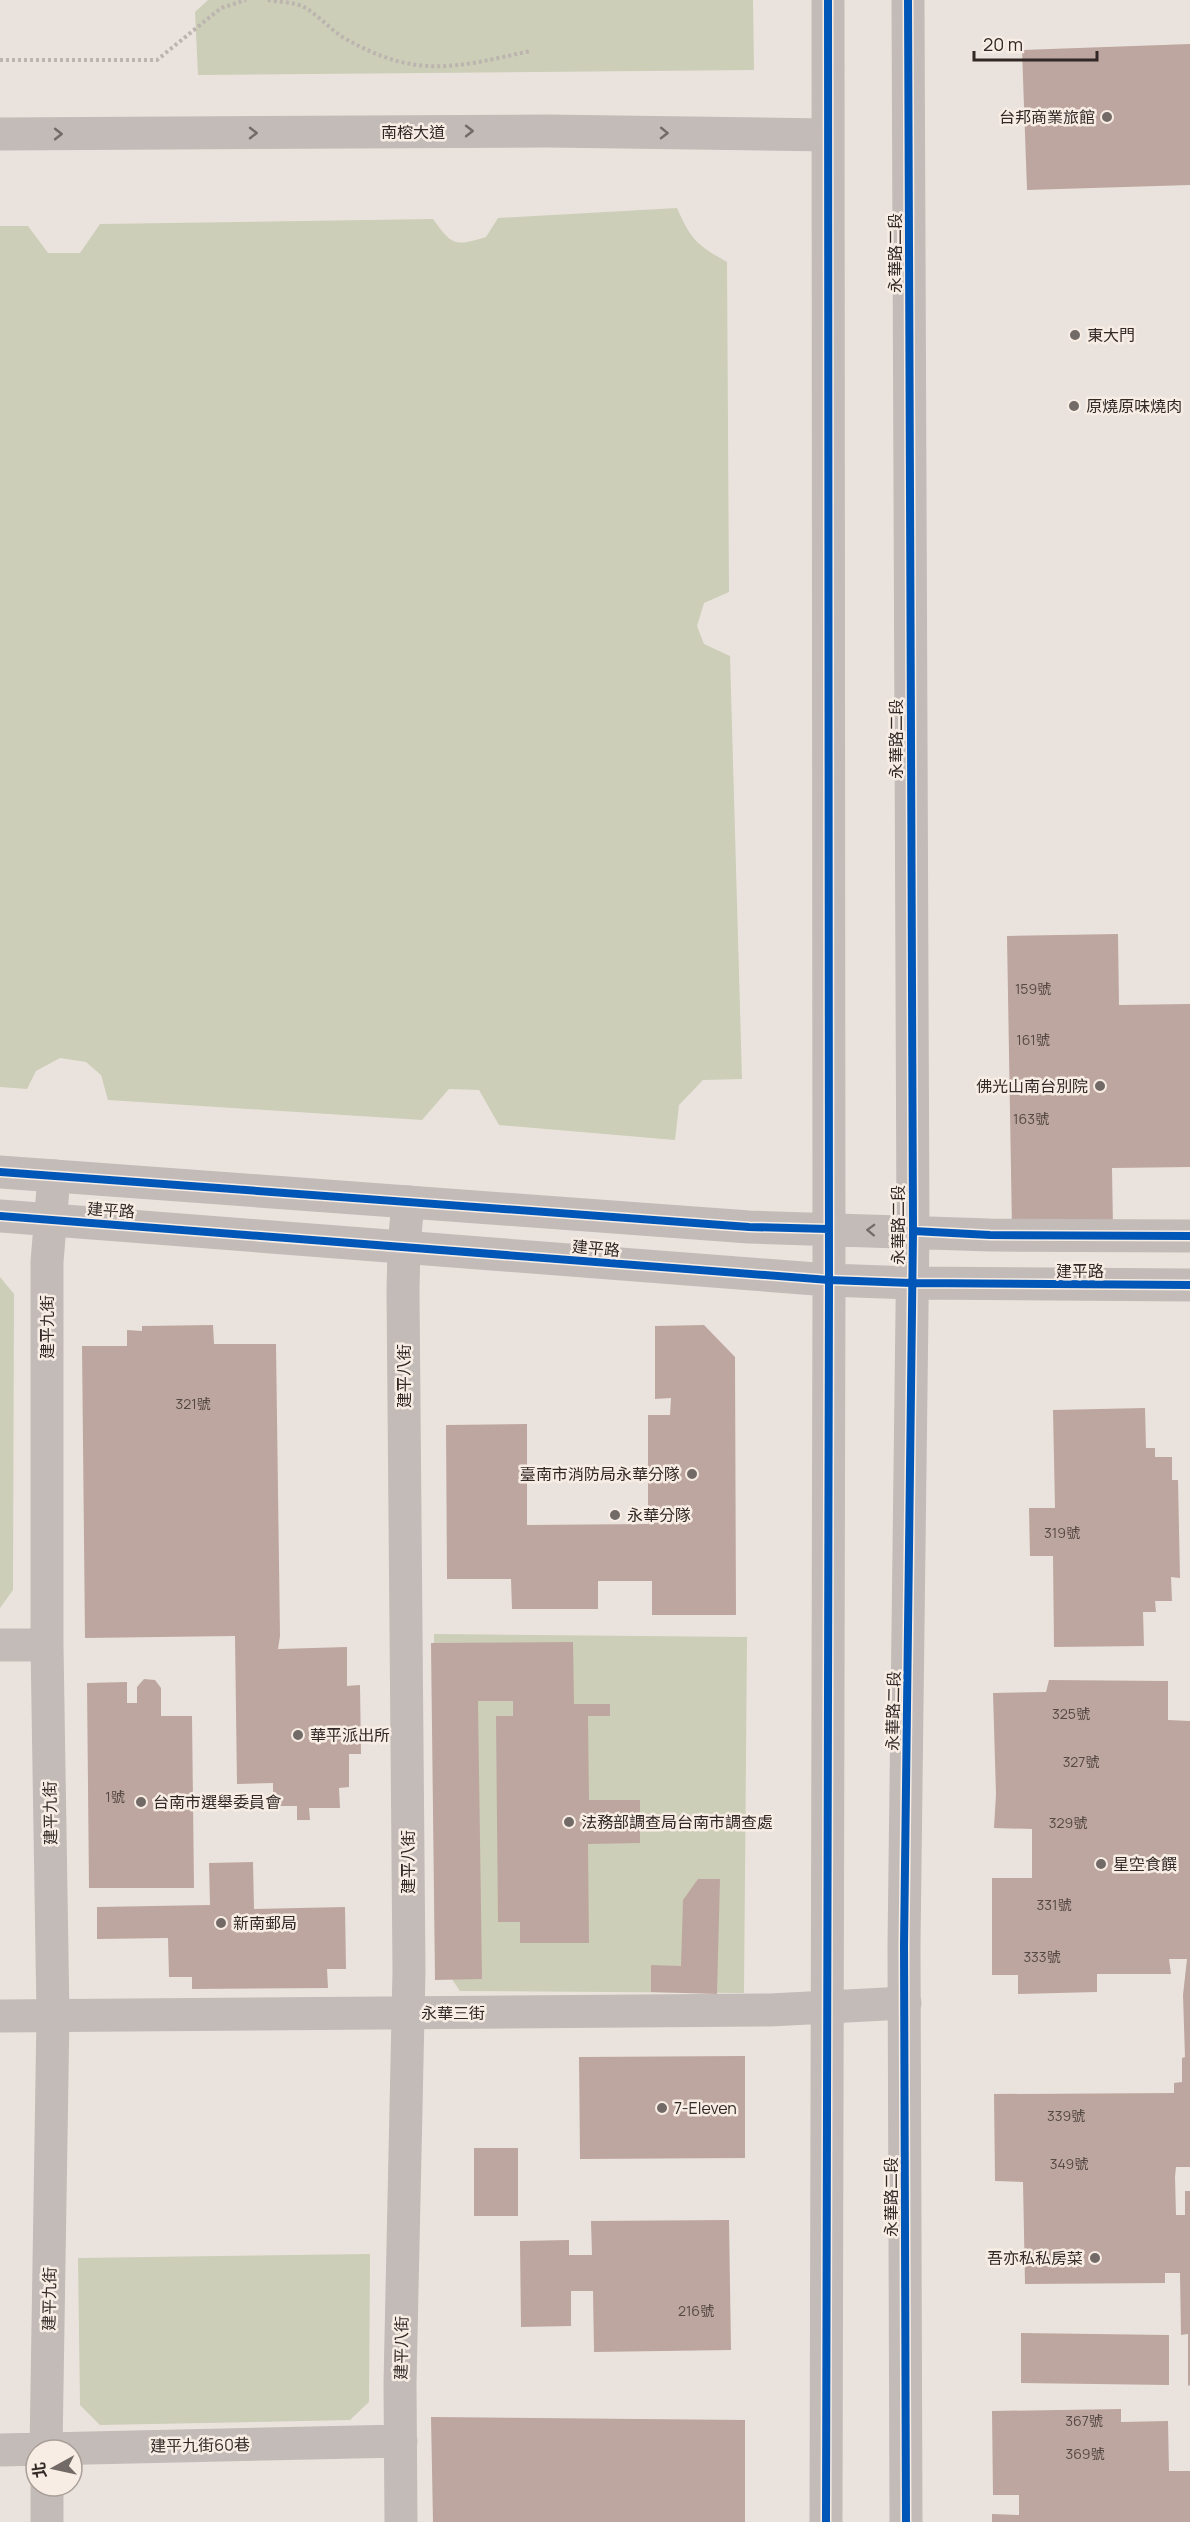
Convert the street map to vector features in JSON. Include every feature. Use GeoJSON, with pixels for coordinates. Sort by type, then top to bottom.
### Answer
{"type":"FeatureCollection","features":[{"type":"Feature","properties":{"kind":"street"},"geometry":{"type":"LineString","coordinates":[[826,2522],[829,1280],[828,0]]}},
{"type":"Feature","properties":{"kind":"street","name":"永華路二段"},"geometry":{"type":"LineString","coordinates":[[906,2522],[905,2003],[913,1231],[908,0]]}},
{"type":"Feature","properties":{"kind":"street","name":"南榕大道"},"geometry":{"type":"LineString","coordinates":[[0,134],[548,131],[827,135]]}},
{"type":"Feature","properties":{"kind":"street","name":"建平路"},"geometry":{"type":"LineString","coordinates":[[0,1172],[738,1226],[990,1235],[1190,1236]]}},
{"type":"Feature","properties":{"kind":"street","name":"建平九街"},"geometry":{"type":"LineString","coordinates":[[46,2438],[53,2015],[47,1645],[47,1262],[54,1176]]}},
{"type":"Feature","properties":{"kind":"street","name":"建平八街"},"geometry":{"type":"LineString","coordinates":[[401,2522],[408,2013],[404,1246],[408,1202]]}},
{"type":"Feature","properties":{"kind":"street","name":"建平路"},"geometry":{"type":"LineString","coordinates":[[0,1216],[829,1280],[911,1284],[1190,1285]]}},
{"type":"Feature","properties":{"kind":"street"},"geometry":{"type":"LineString","coordinates":[[0,1645],[47,1645]]}},
{"type":"Feature","properties":{"kind":"street","name":"永華三街"},"geometry":{"type":"LineString","coordinates":[[0,2016],[770,2010],[905,2003]]}},
{"type":"Feature","properties":{"kind":"street","name":"建平九街60巷"},"geometry":{"type":"LineString","coordinates":[[84,2448],[401,2441]]}},
{"type":"Feature","properties":{"kind":"street","name":"建平九街60巷"},"geometry":{"type":"LineString","coordinates":[[0,2450],[24,2449]]}},
{"type":"Feature","properties":{"kind":"street"},"geometry":{"type":"LineString","coordinates":[[46,2498],[46,2522]]}},
{"type":"Feature","properties":{"kind":"path"},"geometry":{"type":"LineString","coordinates":[[0,60],[157,60],[221,8],[246,0]]}},
{"type":"Feature","properties":{"kind":"path"},"geometry":{"type":"LineString","coordinates":[[268,0],[303,6],[341,36],[375,55],[415,67],[464,66],[530,51]]}},
{"type":"Feature","properties":{"kind":"green space"},"geometry":{"type":"Polygon","coordinates":[[[208,0],[753,0],[754,70],[198,75],[195,12],[208,0]]]}},
{"type":"Feature","properties":{"kind":"green space"},"geometry":{"type":"Polygon","coordinates":[[[677,208],[686,228],[696,241],[727,262],[729,592],[704,603],[697,626],[704,644],[730,656],[742,1079],[703,1080],[679,1105],[675,1140],[499,1125],[479,1090],[449,1089],[422,1120],[108,1100],[101,1075],[86,1062],[60,1058],[36,1071],[27,1089],[0,1087],[0,226],[28,226],[48,253],[80,253],[100,224],[433,219],[450,239],[460,243],[486,237],[498,218],[677,208]]]}},
{"type":"Feature","properties":{"kind":"green space"},"geometry":{"type":"Polygon","coordinates":[[[0,1277],[14,1294],[13,1590],[0,1608],[0,1277]]]}},
{"type":"Feature","properties":{"kind":"green space"},"geometry":{"type":"Polygon","coordinates":[[[434,1634],[747,1637],[744,1993],[460,1991],[435,1955],[434,1634]]]}},
{"type":"Feature","properties":{"kind":"green space"},"geometry":{"type":"Polygon","coordinates":[[[370,2254],[369,2402],[350,2420],[100,2425],[80,2405],[78,2258],[370,2254]]]}},
{"type":"Feature","properties":{"kind":"building","name":"台邦商業旅館"},"geometry":{"type":"Polygon","coordinates":[[[1190,44],[1190,185],[1027,190],[1022,50],[1190,44]]]}},
{"type":"Feature","properties":{"kind":"building","name":"佛光山南台別院"},"geometry":{"type":"Polygon","coordinates":[[[1118,934],[1119,1005],[1190,1004],[1190,1167],[1112,1168],[1113,1228],[1012,1229],[1007,936],[1118,934]]]}},
{"type":"Feature","properties":{"kind":"building"},"geometry":{"type":"Polygon","coordinates":[[[213,1325],[214,1344],[276,1344],[280,1636],[278,1649],[347,1647],[347,1686],[360,1685],[361,1754],[349,1754],[349,1787],[339,1788],[340,1808],[309,1808],[310,1820],[297,1820],[297,1806],[273,1806],[273,1783],[237,1784],[235,1636],[85,1638],[82,1346],[127,1346],[127,1330],[142,1331],[142,1326],[213,1325]]]}},
{"type":"Feature","properties":{"kind":"building","name":"臺南市消防局永華分隊"},"geometry":{"type":"Polygon","coordinates":[[[704,1325],[735,1357],[736,1615],[652,1615],[652,1581],[598,1581],[598,1609],[512,1609],[511,1579],[447,1579],[446,1425],[527,1424],[527,1525],[648,1524],[648,1415],[670,1415],[671,1398],[655,1399],[655,1326],[704,1325]]]}},
{"type":"Feature","properties":{"kind":"building"},"geometry":{"type":"Polygon","coordinates":[[[1145,1408],[1146,1448],[1155,1448],[1155,1457],[1172,1457],[1172,1480],[1178,1480],[1180,1578],[1171,1577],[1172,1601],[1155,1601],[1156,1612],[1143,1612],[1144,1646],[1054,1647],[1053,1556],[1030,1556],[1029,1508],[1055,1508],[1053,1410],[1145,1408]]]}},
{"type":"Feature","properties":{"kind":"building","name":"法務部調查局台南市調查處"},"geometry":{"type":"Polygon","coordinates":[[[573,1642],[574,1704],[610,1704],[610,1716],[588,1716],[589,1800],[640,1800],[640,1843],[588,1844],[589,1943],[520,1943],[520,1922],[498,1922],[496,1716],[513,1716],[513,1701],[478,1701],[482,1979],[435,1980],[431,1643],[573,1642]]]}},
{"type":"Feature","properties":{"kind":"building","name":"台南市選舉委員會"},"geometry":{"type":"Polygon","coordinates":[[[144,1679],[155,1680],[161,1688],[161,1716],[192,1716],[194,1888],[89,1888],[87,1683],[127,1682],[127,1703],[137,1703],[137,1687],[144,1679]]]}},
{"type":"Feature","properties":{"kind":"building"},"geometry":{"type":"Polygon","coordinates":[[[1049,1680],[1168,1681],[1168,1720],[1190,1721],[1190,2167],[1176,2167],[1175,2177],[1176,2215],[1185,2215],[1185,2191],[1190,2191],[1190,2385],[1188,2386],[1188,2334],[1181,2335],[1180,2273],[1165,2273],[1165,2283],[1025,2284],[1023,2182],[995,2181],[994,2094],[1174,2093],[1174,2083],[1182,2082],[1182,2058],[1185,2057],[1183,1995],[1187,1959],[1169,1959],[1171,1974],[1097,1974],[1097,1992],[1018,1994],[1018,1975],[992,1975],[992,1878],[1032,1878],[1032,1829],[994,1828],[996,1794],[993,1693],[1046,1692],[1049,1680]]]}},
{"type":"Feature","properties":{"kind":"building","name":"新南郵局"},"geometry":{"type":"Polygon","coordinates":[[[253,1862],[254,1909],[345,1907],[346,1969],[327,1969],[328,1988],[192,1989],[192,1977],[169,1977],[168,1938],[97,1939],[97,1907],[210,1905],[209,1863],[253,1862]]]}},
{"type":"Feature","properties":{"kind":"building","name":"法務部調查局台南市調查處"},"geometry":{"type":"Polygon","coordinates":[[[698,1879],[720,1879],[717,1994],[651,1992],[651,1965],[681,1966],[683,1900],[698,1879]]]}},
{"type":"Feature","properties":{"kind":"building","name":"7-Eleven"},"geometry":{"type":"Polygon","coordinates":[[[745,2056],[745,2158],[580,2159],[579,2057],[745,2056]]]}},
{"type":"Feature","properties":{"kind":"building"},"geometry":{"type":"Polygon","coordinates":[[[474,2148],[518,2148],[518,2216],[474,2216],[474,2148]]]}},
{"type":"Feature","properties":{"kind":"building"},"geometry":{"type":"Polygon","coordinates":[[[729,2220],[731,2350],[594,2352],[593,2291],[571,2291],[571,2326],[521,2327],[520,2241],[569,2240],[569,2255],[592,2255],[591,2221],[729,2220]]]}},
{"type":"Feature","properties":{"kind":"building"},"geometry":{"type":"Polygon","coordinates":[[[1021,2333],[1169,2335],[1169,2385],[1021,2383],[1021,2333]]]}},
{"type":"Feature","properties":{"kind":"building"},"geometry":{"type":"Polygon","coordinates":[[[1121,2409],[1121,2422],[1168,2421],[1169,2471],[1190,2471],[1190,2522],[992,2522],[992,2514],[1019,2515],[1019,2495],[993,2495],[992,2411],[1121,2409]]]}},
{"type":"Feature","properties":{"kind":"building"},"geometry":{"type":"Polygon","coordinates":[[[431,2417],[745,2420],[745,2522],[433,2522],[431,2417]]]}},
{"type":"Feature","properties":{"kind":"cycle path"},"geometry":{"type":"LineString","coordinates":[[826,2522],[829,1280],[828,0]]}},
{"type":"Feature","properties":{"kind":"cycle path"},"geometry":{"type":"LineString","coordinates":[[906,2522],[904,1946],[913,1231],[908,0]]}},
{"type":"Feature","properties":{"kind":"cycle path"},"geometry":{"type":"LineString","coordinates":[[0,1172],[749,1227],[829,1229]]}},
{"type":"Feature","properties":{"kind":"cycle path"},"geometry":{"type":"LineString","coordinates":[[0,1216],[829,1280],[911,1283],[1190,1285]]}},
{"type":"Feature","properties":{"kind":"cycle path"},"geometry":{"type":"LineString","coordinates":[[913,1231],[990,1235],[1190,1236]]}},
{"type":"Feature","properties":{"kind":"place","name":"台邦商業旅館"},"geometry":{"type":"Point","coordinates":[1107,117]}},
{"type":"Feature","properties":{"kind":"place","name":"東大門"},"geometry":{"type":"Point","coordinates":[1075,335]}},
{"type":"Feature","properties":{"kind":"place","name":"原燒原味燒肉"},"geometry":{"type":"Point","coordinates":[1074,406]}},
{"type":"Feature","properties":{"kind":"place","name":"佛光山南台別院"},"geometry":{"type":"Point","coordinates":[1100,1086]}},
{"type":"Feature","properties":{"kind":"place","name":"臺南市消防局永華分隊"},"geometry":{"type":"Point","coordinates":[692,1474]}},
{"type":"Feature","properties":{"kind":"place","name":"永華分隊"},"geometry":{"type":"Point","coordinates":[615,1515]}},
{"type":"Feature","properties":{"kind":"place","name":"華平派出所"},"geometry":{"type":"Point","coordinates":[298,1735]}},
{"type":"Feature","properties":{"kind":"place","name":"台南市選舉委員會"},"geometry":{"type":"Point","coordinates":[141,1802]}},
{"type":"Feature","properties":{"kind":"place","name":"法務部調查局台南市調查處"},"geometry":{"type":"Point","coordinates":[569,1822]}},
{"type":"Feature","properties":{"kind":"place","name":"星空食饌"},"geometry":{"type":"Point","coordinates":[1101,1864]}},
{"type":"Feature","properties":{"kind":"place","name":"新南郵局"},"geometry":{"type":"Point","coordinates":[221,1923]}},
{"type":"Feature","properties":{"kind":"place","name":"7-Eleven"},"geometry":{"type":"Point","coordinates":[662,2108]}},
{"type":"Feature","properties":{"kind":"place","name":"吾亦私私房菜"},"geometry":{"type":"Point","coordinates":[1095,2258]}}]}
